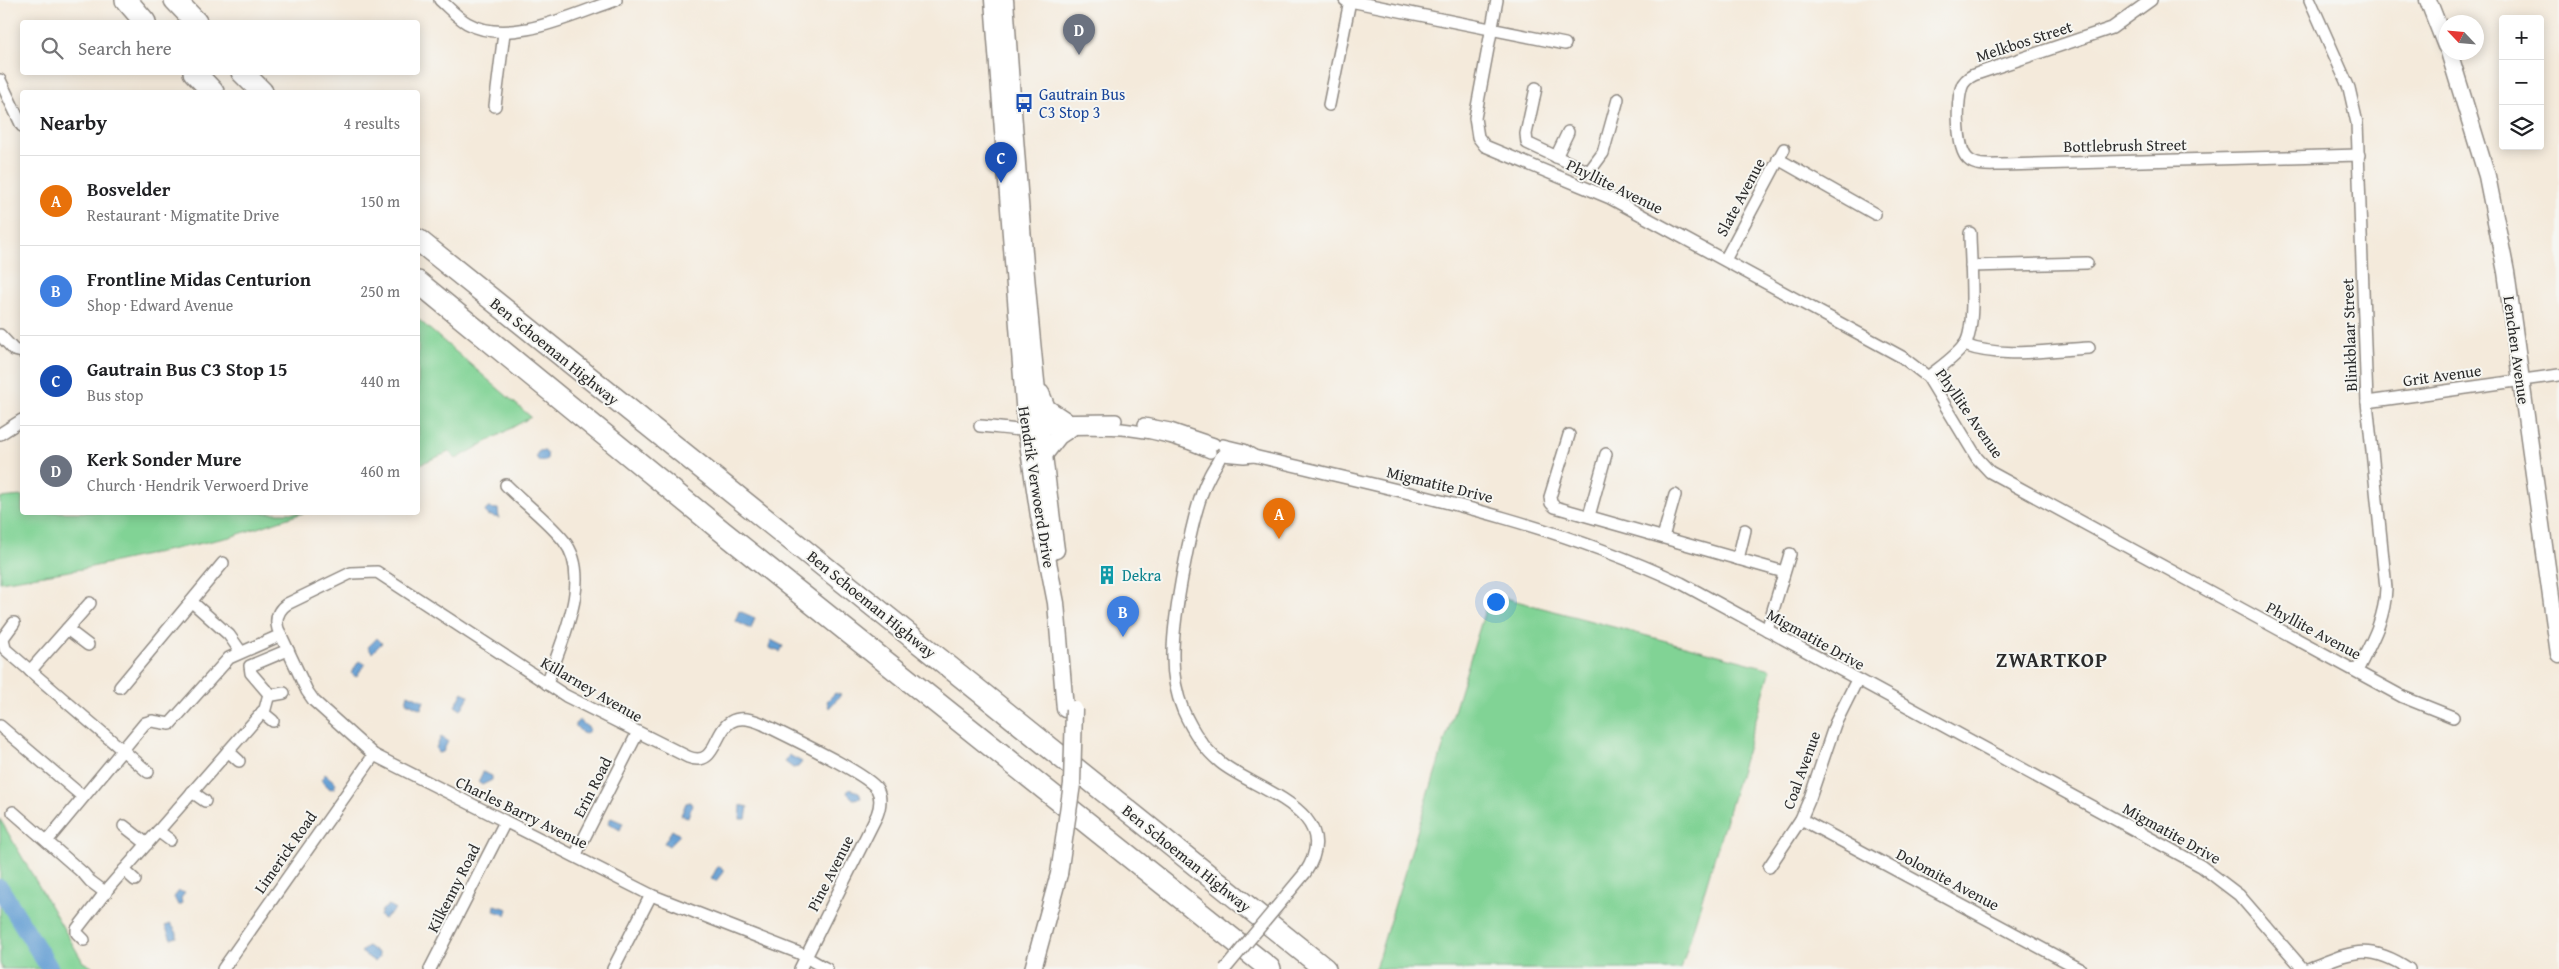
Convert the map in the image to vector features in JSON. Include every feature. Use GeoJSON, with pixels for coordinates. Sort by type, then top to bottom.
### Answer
{"type":"FeatureCollection","features":[{"type":"Feature","properties":{"kind":"highway"},"geometry":{"type":"LineString","coordinates":[[126,0],[143,20]]}},
{"type":"Feature","properties":{"kind":"highway"},"geometry":{"type":"LineString","coordinates":[[175,0],[194,20]]}},
{"type":"Feature","properties":{"kind":"highway"},"geometry":{"type":"LineString","coordinates":[[197,75],[211,90]]}},
{"type":"Feature","properties":{"kind":"highway"},"geometry":{"type":"LineString","coordinates":[[245,75],[260,90]]}},
{"type":"Feature","properties":{"kind":"highway","name":"Ben Schoeman Highway"},"geometry":{"type":"LineString","coordinates":[[420,242],[1324,969]]}},
{"type":"Feature","properties":{"kind":"highway","name":"Ben Schoeman Highway"},"geometry":{"type":"LineString","coordinates":[[420,284],[723,532],[1270,969]]}},
{"type":"Feature","properties":{"kind":"main road","name":"Hendrik Verwoerd Drive"},"geometry":{"type":"LineString","coordinates":[[993,0],[1033,425],[1039,516],[1056,603],[1069,709]]}},
{"type":"Feature","properties":{"kind":"main road","name":"Hendrik Verwoerd Drive"},"geometry":{"type":"LineString","coordinates":[[1005,0],[1037,384],[1033,425],[1044,455],[1070,654],[1069,709],[1072,784],[1055,874],[1033,969]]}},
{"type":"Feature","properties":{"kind":"main road"},"geometry":{"type":"LineString","coordinates":[[2428,0],[2439,28]]}},
{"type":"Feature","properties":{"kind":"main road","name":"Lenchen Avenue"},"geometry":{"type":"LineString","coordinates":[[2451,60],[2487,176],[2506,272],[2559,654]]}},
{"type":"Feature","properties":{"kind":"main road"},"geometry":{"type":"LineString","coordinates":[[1037,384],[1047,408],[1068,424],[1044,455]]}},
{"type":"Feature","properties":{"kind":"main road","name":"Hendrik Verwoerd Drive"},"geometry":{"type":"LineString","coordinates":[[1026,969],[1055,874]]}},
{"type":"Feature","properties":{"kind":"street"},"geometry":{"type":"LineString","coordinates":[[440,0],[466,22],[504,33],[531,29],[616,0]]}},
{"type":"Feature","properties":{"kind":"street"},"geometry":{"type":"LineString","coordinates":[[1329,105],[1348,0],[1565,44]]}},
{"type":"Feature","properties":{"kind":"street","name":"Phyllite Avenue"},"geometry":{"type":"LineString","coordinates":[[1497,0],[1475,118],[1478,137],[1492,150],[1577,184],[1725,260],[1902,357],[1928,378],[1977,458],[1990,472],[2357,671],[2403,698],[2453,717]]}},
{"type":"Feature","properties":{"kind":"street","name":"Melkbos Street"},"geometry":{"type":"LineString","coordinates":[[1962,86],[1967,79],[1979,73],[2112,28],[2151,0]]}},
{"type":"Feature","properties":{"kind":"street","name":"Blinkblaar Street"},"geometry":{"type":"LineString","coordinates":[[2310,0],[2318,14],[2355,105],[2359,155],[2367,402],[2386,598],[2380,626],[2357,671]]}},
{"type":"Feature","properties":{"kind":"street"},"geometry":{"type":"LineString","coordinates":[[496,106],[504,33]]}},
{"type":"Feature","properties":{"kind":"street"},"geometry":{"type":"LineString","coordinates":[[0,80],[20,122]]}},
{"type":"Feature","properties":{"kind":"street","name":"Bottlebrush Street"},"geometry":{"type":"LineString","coordinates":[[1962,86],[1958,102],[1960,143],[1966,157],[1978,164],[2359,155]]}},
{"type":"Feature","properties":{"kind":"street"},"geometry":{"type":"LineString","coordinates":[[1536,88],[1526,141],[1583,170],[1590,171],[1601,157],[1618,99]]}},
{"type":"Feature","properties":{"kind":"street"},"geometry":{"type":"LineString","coordinates":[[1556,157],[1568,132]]}},
{"type":"Feature","properties":{"kind":"street","name":"Slate Avenue"},"geometry":{"type":"LineString","coordinates":[[1725,260],[1781,154],[1875,214]]}},
{"type":"Feature","properties":{"kind":"street"},"geometry":{"type":"LineString","coordinates":[[1577,184],[1583,170]]}},
{"type":"Feature","properties":{"kind":"street"},"geometry":{"type":"LineString","coordinates":[[1928,378],[1964,346],[1971,331],[1970,233]]}},
{"type":"Feature","properties":{"kind":"street"},"geometry":{"type":"LineString","coordinates":[[1970,266],[2087,263]]}},
{"type":"Feature","properties":{"kind":"street"},"geometry":{"type":"LineString","coordinates":[[0,334],[14,350],[20,352]]}},
{"type":"Feature","properties":{"kind":"street"},"geometry":{"type":"LineString","coordinates":[[1964,346],[1979,351],[2013,352],[2089,348]]}},
{"type":"Feature","properties":{"kind":"street","name":"Grit Avenue"},"geometry":{"type":"LineString","coordinates":[[2367,402],[2559,375]]}},
{"type":"Feature","properties":{"kind":"street"},"geometry":{"type":"LineString","coordinates":[[0,434],[20,421]]}},
{"type":"Feature","properties":{"kind":"street","name":"Migmatite Drive"},"geometry":{"type":"LineString","coordinates":[[980,426],[1004,427],[1130,421],[1170,429],[1217,451],[1244,450],[1254,456],[1496,514],[1596,546],[1680,583],[2215,874],[2239,895],[2303,969]]}},
{"type":"Feature","properties":{"kind":"street"},"geometry":{"type":"LineString","coordinates":[[1569,435],[1550,497],[1551,503],[1555,506],[1784,572]]}},
{"type":"Feature","properties":{"kind":"street"},"geometry":{"type":"LineString","coordinates":[[1217,451],[1192,533],[1178,606],[1173,657],[1175,687],[1183,710],[1195,732],[1214,756],[1231,770],[1286,800],[1302,813],[1314,838],[1313,856],[1304,873],[1225,969]]}},
{"type":"Feature","properties":{"kind":"street"},"geometry":{"type":"LineString","coordinates":[[1589,516],[1606,454]]}},
{"type":"Feature","properties":{"kind":"street"},"geometry":{"type":"LineString","coordinates":[[506,485],[565,542],[577,569],[575,597],[547,684]]}},
{"type":"Feature","properties":{"kind":"street"},"geometry":{"type":"LineString","coordinates":[[1663,537],[1675,495]]}},
{"type":"Feature","properties":{"kind":"street"},"geometry":{"type":"LineString","coordinates":[[1738,558],[1745,530]]}},
{"type":"Feature","properties":{"kind":"street"},"geometry":{"type":"LineString","coordinates":[[1767,630],[1790,554]]}},
{"type":"Feature","properties":{"kind":"street"},"geometry":{"type":"LineString","coordinates":[[120,687],[224,564]]}},
{"type":"Feature","properties":{"kind":"street","name":"Killarney Avenue"},"geometry":{"type":"LineString","coordinates":[[284,606],[351,573],[377,572],[390,578],[547,684],[637,734],[698,760],[711,752],[730,722],[742,718],[753,720],[861,776],[877,789]]}},
{"type":"Feature","properties":{"kind":"street"},"geometry":{"type":"LineString","coordinates":[[192,602],[229,634],[242,659],[267,691],[273,695],[284,693]]}},
{"type":"Feature","properties":{"kind":"street"},"geometry":{"type":"LineString","coordinates":[[30,670],[90,603]]}},
{"type":"Feature","properties":{"kind":"street","name":"Charles Barry Avenue"},"geometry":{"type":"LineString","coordinates":[[284,606],[276,621],[308,692],[314,701],[374,755],[651,895],[806,957],[828,969]]}},
{"type":"Feature","properties":{"kind":"street"},"geometry":{"type":"LineString","coordinates":[[14,623],[3,638],[3,646],[148,772]]}},
{"type":"Feature","properties":{"kind":"street"},"geometry":{"type":"LineString","coordinates":[[67,629],[88,645]]}},
{"type":"Feature","properties":{"kind":"street"},"geometry":{"type":"LineString","coordinates":[[46,841],[145,723],[152,721],[170,724],[229,658],[242,659],[281,635]]}},
{"type":"Feature","properties":{"kind":"street"},"geometry":{"type":"LineString","coordinates":[[242,659],[250,666],[260,660],[288,650]]}},
{"type":"Feature","properties":{"kind":"street","name":"Coal Avenue"},"geometry":{"type":"LineString","coordinates":[[1769,867],[1801,819],[1835,724],[1857,680]]}},
{"type":"Feature","properties":{"kind":"street"},"geometry":{"type":"LineString","coordinates":[[84,940],[77,933],[77,929],[106,886],[124,870],[136,850],[151,836],[216,758],[228,752],[250,718],[262,712],[268,700],[267,691]]}},
{"type":"Feature","properties":{"kind":"street"},"geometry":{"type":"LineString","coordinates":[[262,712],[273,720]]}},
{"type":"Feature","properties":{"kind":"street"},"geometry":{"type":"LineString","coordinates":[[0,726],[82,796]]}},
{"type":"Feature","properties":{"kind":"street","name":"Erin Road"},"geometry":{"type":"LineString","coordinates":[[575,856],[637,734]]}},
{"type":"Feature","properties":{"kind":"street"},"geometry":{"type":"LineString","coordinates":[[228,752],[239,761]]}},
{"type":"Feature","properties":{"kind":"street","name":"Limerick Road"},"geometry":{"type":"LineString","coordinates":[[223,969],[374,755]]}},
{"type":"Feature","properties":{"kind":"street","name":"Pine Avenue"},"geometry":{"type":"LineString","coordinates":[[800,969],[877,815],[880,802],[877,789]]}},
{"type":"Feature","properties":{"kind":"street"},"geometry":{"type":"LineString","coordinates":[[185,796],[205,801]]}},
{"type":"Feature","properties":{"kind":"street"},"geometry":{"type":"LineString","coordinates":[[13,812],[90,881],[106,886]]}},
{"type":"Feature","properties":{"kind":"street","name":"Dolomite Avenue"},"geometry":{"type":"LineString","coordinates":[[1801,819],[2080,969]]}},
{"type":"Feature","properties":{"kind":"street","name":"Kilkenny Road"},"geometry":{"type":"LineString","coordinates":[[430,969],[505,822]]}},
{"type":"Feature","properties":{"kind":"street"},"geometry":{"type":"LineString","coordinates":[[124,826],[151,836],[170,840]]}},
{"type":"Feature","properties":{"kind":"street"},"geometry":{"type":"LineString","coordinates":[[124,870],[135,880]]}},
{"type":"Feature","properties":{"kind":"street"},"geometry":{"type":"LineString","coordinates":[[613,969],[651,895]]}},
{"type":"Feature","properties":{"kind":"street"},"geometry":{"type":"LineString","coordinates":[[87,912],[103,917]]}},
{"type":"Feature","properties":{"kind":"street"},"geometry":{"type":"LineString","coordinates":[[2308,969],[2346,955],[2368,951],[2385,955],[2409,969]]}},
{"type":"Feature","properties":{"kind":"green space"},"geometry":{"type":"Polygon","coordinates":[[[420,321],[531,417],[456,459],[449,452],[420,464],[420,321]]]}},
{"type":"Feature","properties":{"kind":"green space"},"geometry":{"type":"Polygon","coordinates":[[[20,496],[20,515],[297,515],[230,537],[82,569],[0,582],[0,498],[20,496]]]}},
{"type":"Feature","properties":{"kind":"green space"},"geometry":{"type":"Polygon","coordinates":[[[1490,594],[1771,669],[1681,969],[1375,969],[1490,594]]]}},
{"type":"Feature","properties":{"kind":"green space"},"geometry":{"type":"Polygon","coordinates":[[[0,819],[83,962],[96,969],[2,969],[0,963],[0,819]]]}},
{"type":"Feature","properties":{"kind":"water"},"geometry":{"type":"Polygon","coordinates":[[[542,450],[548,456],[542,462],[536,456],[542,450]]]}},
{"type":"Feature","properties":{"kind":"water"},"geometry":{"type":"Polygon","coordinates":[[[488,508],[498,509],[499,518],[487,515],[485,511],[488,508]]]}},
{"type":"Feature","properties":{"kind":"water"},"geometry":{"type":"Polygon","coordinates":[[[739,611],[755,618],[751,629],[735,621],[739,611]]]}},
{"type":"Feature","properties":{"kind":"water"},"geometry":{"type":"Polygon","coordinates":[[[377,638],[382,643],[372,653],[368,647],[377,638]]]}},
{"type":"Feature","properties":{"kind":"water"},"geometry":{"type":"Polygon","coordinates":[[[771,640],[783,646],[780,652],[769,648],[771,640]]]}},
{"type":"Feature","properties":{"kind":"water"},"geometry":{"type":"Polygon","coordinates":[[[359,661],[365,664],[356,677],[351,673],[359,661]]]}},
{"type":"Feature","properties":{"kind":"water"},"geometry":{"type":"Polygon","coordinates":[[[463,692],[469,696],[461,710],[455,706],[463,692]]]}},
{"type":"Feature","properties":{"kind":"water"},"geometry":{"type":"Polygon","coordinates":[[[835,693],[841,695],[829,708],[827,701],[835,693]]]}},
{"type":"Feature","properties":{"kind":"water"},"geometry":{"type":"Polygon","coordinates":[[[408,694],[424,701],[421,709],[406,702],[408,694]]]}},
{"type":"Feature","properties":{"kind":"water"},"geometry":{"type":"Polygon","coordinates":[[[579,720],[590,729],[586,734],[582,733],[575,725],[579,720]]]}},
{"type":"Feature","properties":{"kind":"water"},"geometry":{"type":"Polygon","coordinates":[[[441,737],[448,741],[443,752],[438,753],[436,748],[441,737]]]}},
{"type":"Feature","properties":{"kind":"water"},"geometry":{"type":"Polygon","coordinates":[[[789,755],[802,762],[798,767],[793,768],[785,762],[789,755]]]}},
{"type":"Feature","properties":{"kind":"water"},"geometry":{"type":"Polygon","coordinates":[[[483,772],[492,776],[492,780],[482,785],[478,782],[483,772]]]}},
{"type":"Feature","properties":{"kind":"water"},"geometry":{"type":"Polygon","coordinates":[[[325,774],[336,783],[334,788],[330,789],[321,780],[325,774]]]}},
{"type":"Feature","properties":{"kind":"water"},"geometry":{"type":"Polygon","coordinates":[[[849,789],[859,792],[861,798],[853,799],[847,793],[849,789]]]}},
{"type":"Feature","properties":{"kind":"water"},"geometry":{"type":"Polygon","coordinates":[[[690,802],[692,805],[688,817],[681,815],[686,803],[690,802]]]}},
{"type":"Feature","properties":{"kind":"water"},"geometry":{"type":"Polygon","coordinates":[[[741,805],[748,807],[746,819],[740,819],[741,805]]]}},
{"type":"Feature","properties":{"kind":"water"},"geometry":{"type":"Polygon","coordinates":[[[611,818],[623,823],[620,830],[608,823],[611,818]]]}},
{"type":"Feature","properties":{"kind":"water"},"geometry":{"type":"Polygon","coordinates":[[[672,830],[680,835],[669,846],[664,843],[672,830]]]}},
{"type":"Feature","properties":{"kind":"water"},"geometry":{"type":"Polygon","coordinates":[[[718,866],[723,869],[723,872],[716,881],[711,879],[718,866]]]}},
{"type":"Feature","properties":{"kind":"water"},"geometry":{"type":"Polygon","coordinates":[[[179,891],[185,893],[181,898],[182,903],[178,905],[174,897],[179,891]]]}},
{"type":"Feature","properties":{"kind":"water"},"geometry":{"type":"Polygon","coordinates":[[[389,905],[395,910],[384,919],[380,916],[382,910],[389,905]]]}},
{"type":"Feature","properties":{"kind":"water"},"geometry":{"type":"Polygon","coordinates":[[[495,905],[508,909],[506,915],[494,911],[495,905]]]}},
{"type":"Feature","properties":{"kind":"water"},"geometry":{"type":"Polygon","coordinates":[[[171,924],[177,933],[177,937],[171,939],[165,926],[171,924]]]}},
{"type":"Feature","properties":{"kind":"water"},"geometry":{"type":"Polygon","coordinates":[[[368,946],[378,953],[379,958],[375,962],[361,952],[368,946]]]}},
{"type":"Feature","properties":{"kind":"waterway"},"geometry":{"type":"LineString","coordinates":[[0,888],[50,969]]}},
{"type":"Feature","properties":{"kind":"place","name":"Kerk Sonder Mure"},"geometry":{"type":"Point","coordinates":[1079,55]}},
{"type":"Feature","properties":{"kind":"place","name":"Gautrain Bus C3 Stop 3"},"geometry":{"type":"Point","coordinates":[1024,103]}},
{"type":"Feature","properties":{"kind":"place","name":"Gautrain Bus C3 Stop 15"},"geometry":{"type":"Point","coordinates":[1001,183]}},
{"type":"Feature","properties":{"kind":"place","name":"Bosvelder"},"geometry":{"type":"Point","coordinates":[1279,539]}},
{"type":"Feature","properties":{"kind":"place","name":"Dekra"},"geometry":{"type":"Point","coordinates":[1107,575]}},
{"type":"Feature","properties":{"kind":"place","name":"Frontline Midas Centurion"},"geometry":{"type":"Point","coordinates":[1123,637]}},
{"type":"Feature","properties":{"kind":"district","name":"ZWARTKOP"},"geometry":{"type":"Point","coordinates":[2052,659]}}]}
